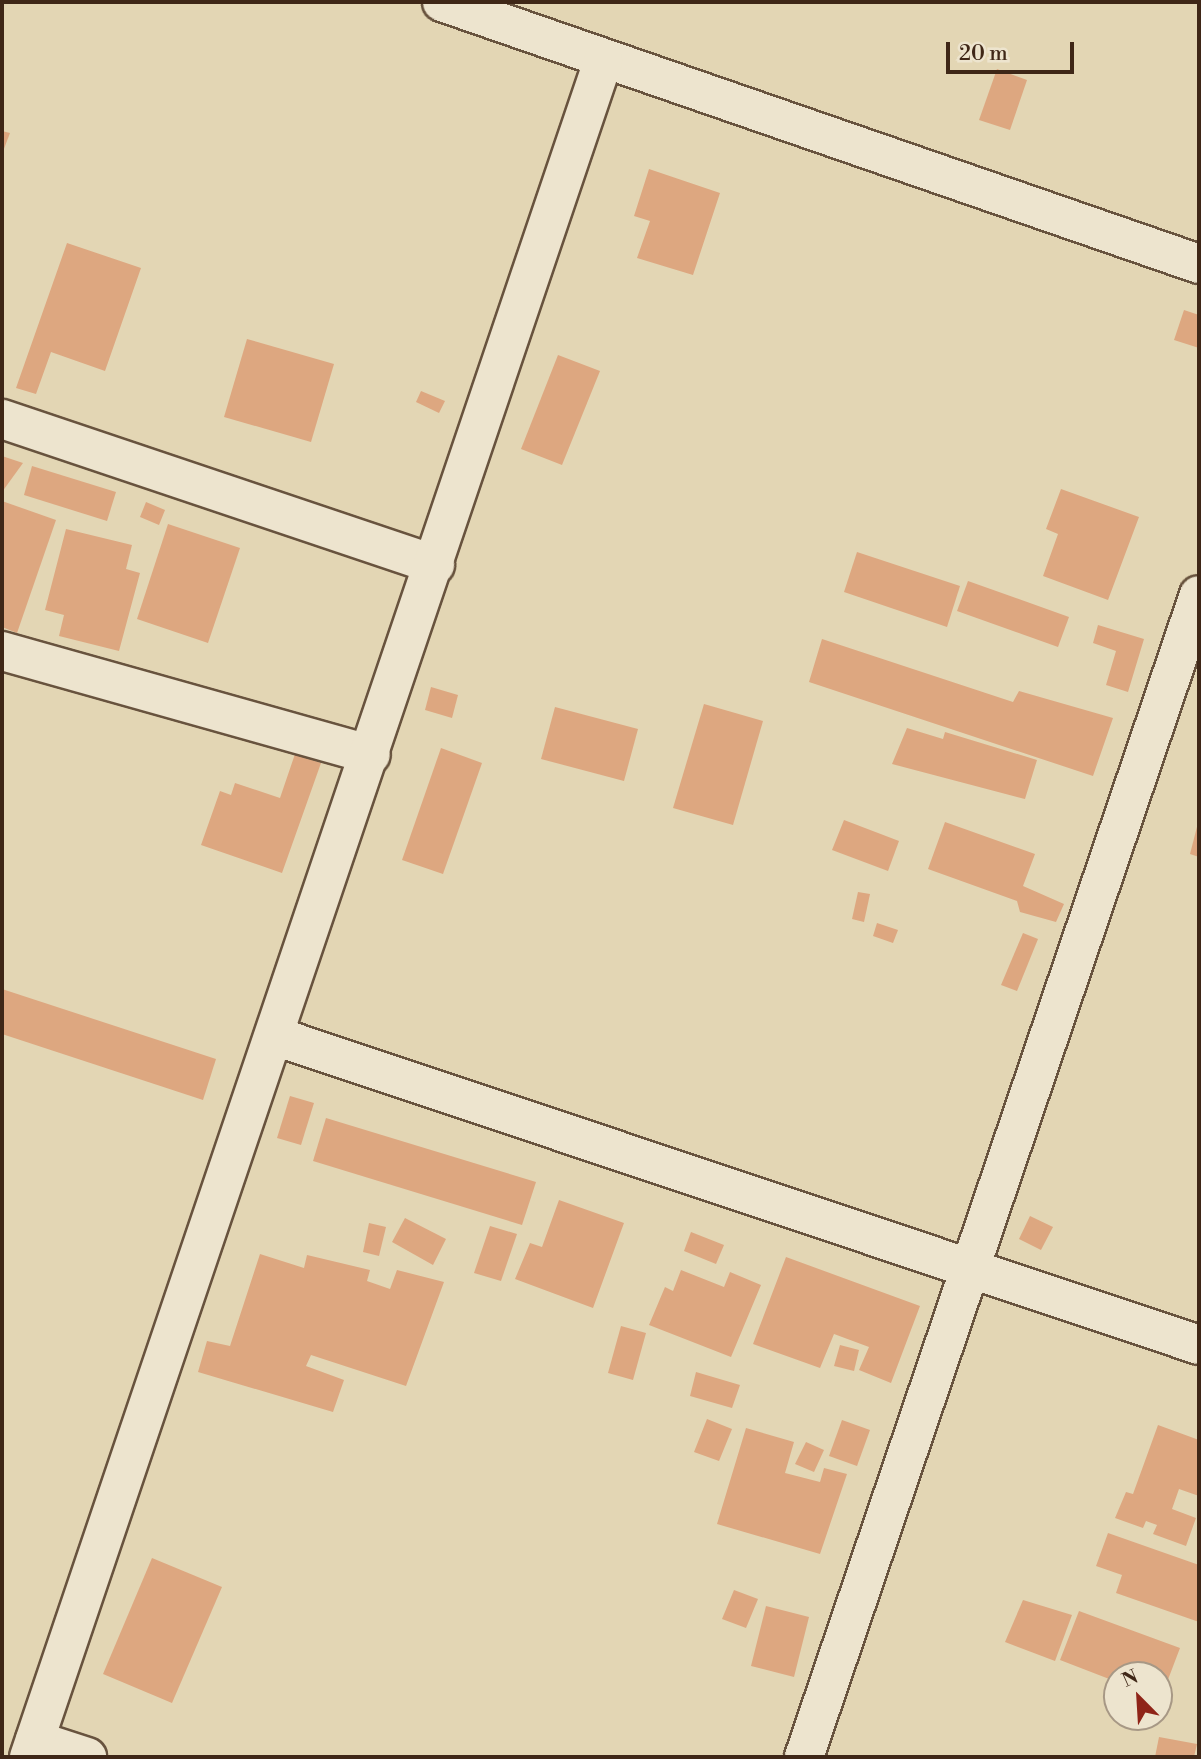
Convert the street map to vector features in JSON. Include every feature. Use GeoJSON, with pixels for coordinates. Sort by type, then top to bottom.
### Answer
{"type":"FeatureCollection","features":[{"type":"Feature","properties":{"kind":"street"},"geometry":{"type":"LineString","coordinates":[[442,2],[603,61],[1199,264]]}},
{"type":"Feature","properties":{"kind":"street"},"geometry":{"type":"LineString","coordinates":[[87,1757],[32,1749],[371,755],[603,61]]}},
{"type":"Feature","properties":{"kind":"street"},"geometry":{"type":"LineString","coordinates":[[2,419],[435,565]]}},
{"type":"Feature","properties":{"kind":"street"},"geometry":{"type":"LineString","coordinates":[[804,1757],[1199,595]]}},
{"type":"Feature","properties":{"kind":"street"},"geometry":{"type":"LineString","coordinates":[[2,651],[371,755]]}},
{"type":"Feature","properties":{"kind":"street"},"geometry":{"type":"LineString","coordinates":[[275,1036],[1199,1345]]}},
{"type":"Feature","properties":{"kind":"building"},"geometry":{"type":"Polygon","coordinates":[[[997,69],[1027,80],[1010,130],[979,120],[997,69]]]}},
{"type":"Feature","properties":{"kind":"building"},"geometry":{"type":"Polygon","coordinates":[[[2,131],[10,133],[2,154],[2,131]]]}},
{"type":"Feature","properties":{"kind":"building"},"geometry":{"type":"Polygon","coordinates":[[[649,169],[720,193],[693,275],[637,258],[650,221],[634,216],[649,169]]]}},
{"type":"Feature","properties":{"kind":"building"},"geometry":{"type":"Polygon","coordinates":[[[67,243],[141,268],[105,371],[51,352],[36,394],[16,388],[67,243]]]}},
{"type":"Feature","properties":{"kind":"building"},"geometry":{"type":"Polygon","coordinates":[[[1184,310],[1199,315],[1199,348],[1174,340],[1184,310]]]}},
{"type":"Feature","properties":{"kind":"building"},"geometry":{"type":"Polygon","coordinates":[[[247,339],[334,364],[311,442],[224,417],[247,339]]]}},
{"type":"Feature","properties":{"kind":"building"},"geometry":{"type":"Polygon","coordinates":[[[558,355],[600,371],[562,465],[521,449],[558,355]]]}},
{"type":"Feature","properties":{"kind":"building"},"geometry":{"type":"Polygon","coordinates":[[[421,391],[445,401],[439,413],[416,402],[421,391]]]}},
{"type":"Feature","properties":{"kind":"building"},"geometry":{"type":"Polygon","coordinates":[[[2,456],[23,463],[2,492],[2,456]]]}},
{"type":"Feature","properties":{"kind":"building"},"geometry":{"type":"Polygon","coordinates":[[[32,466],[116,492],[107,521],[24,495],[32,466]]]}},
{"type":"Feature","properties":{"kind":"building"},"geometry":{"type":"Polygon","coordinates":[[[1061,489],[1139,517],[1108,600],[1043,576],[1058,534],[1046,529],[1061,489]]]}},
{"type":"Feature","properties":{"kind":"building"},"geometry":{"type":"Polygon","coordinates":[[[2,501],[56,520],[17,633],[2,627],[2,501]]]}},
{"type":"Feature","properties":{"kind":"building"},"geometry":{"type":"Polygon","coordinates":[[[146,502],[165,510],[159,525],[140,517],[146,502]]]}},
{"type":"Feature","properties":{"kind":"building"},"geometry":{"type":"Polygon","coordinates":[[[168,524],[240,548],[208,643],[137,619],[168,524]]]}},
{"type":"Feature","properties":{"kind":"building"},"geometry":{"type":"Polygon","coordinates":[[[66,529],[132,545],[126,569],[140,573],[119,651],[59,636],[64,615],[45,610],[66,529]]]}},
{"type":"Feature","properties":{"kind":"building"},"geometry":{"type":"Polygon","coordinates":[[[857,552],[960,586],[947,627],[844,592],[857,552]]]}},
{"type":"Feature","properties":{"kind":"building"},"geometry":{"type":"Polygon","coordinates":[[[968,581],[1069,617],[1058,647],[957,611],[968,581]]]}},
{"type":"Feature","properties":{"kind":"building"},"geometry":{"type":"Polygon","coordinates":[[[1098,625],[1144,639],[1128,692],[1106,685],[1116,651],[1093,643],[1098,625]]]}},
{"type":"Feature","properties":{"kind":"building"},"geometry":{"type":"Polygon","coordinates":[[[822,639],[1013,702],[1019,691],[1113,718],[1093,776],[809,682],[822,639]]]}},
{"type":"Feature","properties":{"kind":"building"},"geometry":{"type":"Polygon","coordinates":[[[431,687],[458,695],[452,718],[425,710],[431,687]]]}},
{"type":"Feature","properties":{"kind":"building"},"geometry":{"type":"Polygon","coordinates":[[[704,704],[763,721],[733,825],[673,808],[704,704]]]}},
{"type":"Feature","properties":{"kind":"building"},"geometry":{"type":"Polygon","coordinates":[[[555,707],[638,729],[624,781],[541,759],[555,707]]]}},
{"type":"Feature","properties":{"kind":"building"},"geometry":{"type":"Polygon","coordinates":[[[907,728],[943,739],[945,732],[1037,760],[1025,799],[892,764],[907,728]]]}},
{"type":"Feature","properties":{"kind":"building"},"geometry":{"type":"Polygon","coordinates":[[[441,748],[482,763],[443,874],[402,860],[441,748]]]}},
{"type":"Feature","properties":{"kind":"building"},"geometry":{"type":"Polygon","coordinates":[[[295,754],[321,763],[282,873],[201,845],[220,791],[231,795],[235,783],[280,798],[295,754]]]}},
{"type":"Feature","properties":{"kind":"building"},"geometry":{"type":"Polygon","coordinates":[[[844,820],[899,841],[888,871],[832,850],[844,820]]]}},
{"type":"Feature","properties":{"kind":"building"},"geometry":{"type":"Polygon","coordinates":[[[945,822],[1035,854],[1023,886],[1064,904],[1056,922],[1020,912],[1017,901],[928,869],[945,822]]]}},
{"type":"Feature","properties":{"kind":"building"},"geometry":{"type":"Polygon","coordinates":[[[1199,823],[1199,857],[1190,854],[1199,823]]]}},
{"type":"Feature","properties":{"kind":"building"},"geometry":{"type":"Polygon","coordinates":[[[858,892],[870,894],[864,922],[852,919],[858,892]]]}},
{"type":"Feature","properties":{"kind":"building"},"geometry":{"type":"Polygon","coordinates":[[[877,923],[898,930],[893,943],[873,936],[877,923]]]}},
{"type":"Feature","properties":{"kind":"building"},"geometry":{"type":"Polygon","coordinates":[[[1023,933],[1038,939],[1017,991],[1001,985],[1023,933]]]}},
{"type":"Feature","properties":{"kind":"building"},"geometry":{"type":"Polygon","coordinates":[[[2,989],[216,1059],[203,1100],[2,1034],[2,989]]]}},
{"type":"Feature","properties":{"kind":"building"},"geometry":{"type":"Polygon","coordinates":[[[290,1096],[314,1103],[301,1145],[277,1138],[290,1096]]]}},
{"type":"Feature","properties":{"kind":"building"},"geometry":{"type":"Polygon","coordinates":[[[326,1118],[536,1182],[522,1225],[313,1161],[326,1118]]]}},
{"type":"Feature","properties":{"kind":"building"},"geometry":{"type":"Polygon","coordinates":[[[559,1200],[624,1223],[593,1308],[515,1279],[530,1243],[542,1247],[559,1200]]]}},
{"type":"Feature","properties":{"kind":"building"},"geometry":{"type":"Polygon","coordinates":[[[1030,1216],[1053,1227],[1041,1250],[1019,1239],[1030,1216]]]}},
{"type":"Feature","properties":{"kind":"building"},"geometry":{"type":"Polygon","coordinates":[[[405,1218],[446,1239],[433,1265],[392,1242],[405,1218]]]}},
{"type":"Feature","properties":{"kind":"building"},"geometry":{"type":"Polygon","coordinates":[[[369,1223],[386,1227],[379,1256],[363,1252],[369,1223]]]}},
{"type":"Feature","properties":{"kind":"building"},"geometry":{"type":"Polygon","coordinates":[[[490,1226],[517,1234],[501,1281],[474,1273],[490,1226]]]}},
{"type":"Feature","properties":{"kind":"building"},"geometry":{"type":"Polygon","coordinates":[[[691,1232],[724,1245],[716,1264],[684,1251],[691,1232]]]}},
{"type":"Feature","properties":{"kind":"building"},"geometry":{"type":"Polygon","coordinates":[[[260,1254],[304,1268],[307,1255],[370,1270],[367,1281],[390,1289],[397,1270],[444,1282],[406,1386],[311,1355],[306,1366],[344,1380],[333,1412],[198,1372],[207,1341],[230,1346],[260,1254]]]}},
{"type":"Feature","properties":{"kind":"building"},"geometry":{"type":"Polygon","coordinates":[[[786,1257],[920,1306],[891,1383],[859,1370],[869,1347],[834,1334],[820,1368],[753,1344],[786,1257]]]}},
{"type":"Feature","properties":{"kind":"building"},"geometry":{"type":"Polygon","coordinates":[[[681,1270],[724,1287],[730,1272],[761,1285],[731,1357],[649,1325],[665,1287],[673,1291],[681,1270]]]}},
{"type":"Feature","properties":{"kind":"building"},"geometry":{"type":"Polygon","coordinates":[[[621,1326],[646,1333],[633,1380],[608,1373],[621,1326]]]}},
{"type":"Feature","properties":{"kind":"building"},"geometry":{"type":"Polygon","coordinates":[[[840,1345],[859,1350],[854,1371],[834,1366],[840,1345]]]}},
{"type":"Feature","properties":{"kind":"building"},"geometry":{"type":"Polygon","coordinates":[[[696,1372],[740,1385],[732,1408],[690,1396],[696,1372]]]}},
{"type":"Feature","properties":{"kind":"building"},"geometry":{"type":"Polygon","coordinates":[[[707,1419],[732,1429],[719,1461],[694,1452],[707,1419]]]}},
{"type":"Feature","properties":{"kind":"building"},"geometry":{"type":"Polygon","coordinates":[[[842,1420],[870,1430],[857,1466],[829,1456],[842,1420]]]}},
{"type":"Feature","properties":{"kind":"building"},"geometry":{"type":"Polygon","coordinates":[[[1158,1425],[1199,1440],[1199,1496],[1179,1489],[1172,1509],[1196,1518],[1186,1546],[1153,1534],[1157,1525],[1146,1521],[1143,1528],[1115,1518],[1126,1492],[1133,1494],[1158,1425]]]}},
{"type":"Feature","properties":{"kind":"building"},"geometry":{"type":"Polygon","coordinates":[[[746,1428],[794,1442],[785,1473],[820,1482],[824,1468],[847,1474],[820,1554],[717,1524],[746,1428]]]}},
{"type":"Feature","properties":{"kind":"building"},"geometry":{"type":"Polygon","coordinates":[[[806,1442],[824,1450],[814,1472],[795,1464],[806,1442]]]}},
{"type":"Feature","properties":{"kind":"building"},"geometry":{"type":"Polygon","coordinates":[[[1108,1533],[1199,1565],[1199,1622],[1116,1593],[1122,1575],[1096,1566],[1108,1533]]]}},
{"type":"Feature","properties":{"kind":"building"},"geometry":{"type":"Polygon","coordinates":[[[152,1558],[222,1587],[172,1703],[103,1674],[152,1558]]]}},
{"type":"Feature","properties":{"kind":"building"},"geometry":{"type":"Polygon","coordinates":[[[734,1590],[758,1599],[746,1628],[722,1619],[734,1590]]]}},
{"type":"Feature","properties":{"kind":"building"},"geometry":{"type":"Polygon","coordinates":[[[1023,1600],[1072,1615],[1055,1661],[1005,1642],[1023,1600]]]}},
{"type":"Feature","properties":{"kind":"building"},"geometry":{"type":"Polygon","coordinates":[[[766,1606],[809,1617],[794,1677],[751,1666],[766,1606]]]}},
{"type":"Feature","properties":{"kind":"building"},"geometry":{"type":"Polygon","coordinates":[[[1079,1611],[1180,1648],[1173,1666],[1173,1661],[1103,1661],[1103,1677],[1060,1660],[1079,1611]]]}},
{"type":"Feature","properties":{"kind":"building"},"geometry":{"type":"Polygon","coordinates":[[[1159,1737],[1197,1744],[1194,1757],[1155,1757],[1159,1737]]]}}]}
